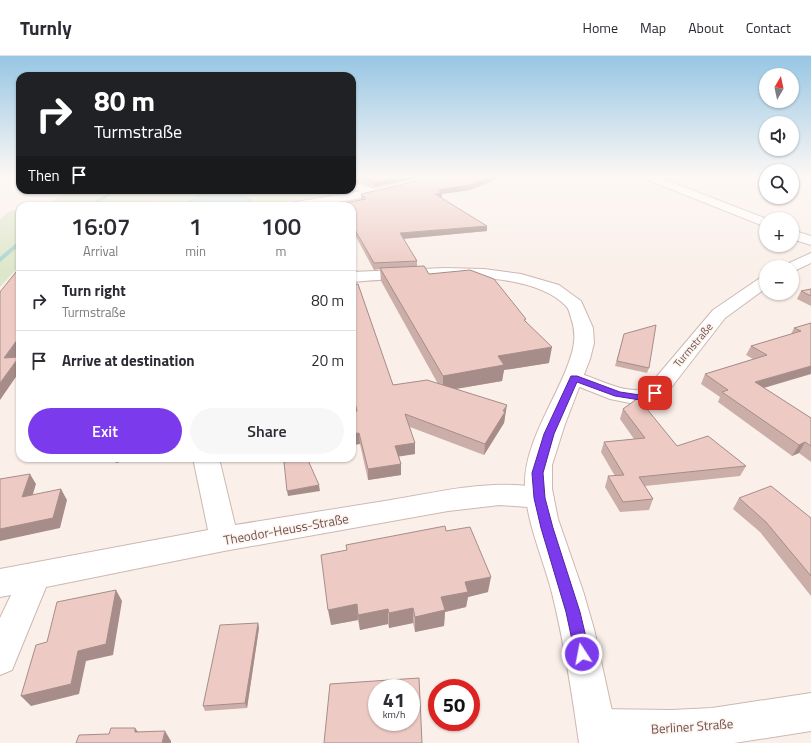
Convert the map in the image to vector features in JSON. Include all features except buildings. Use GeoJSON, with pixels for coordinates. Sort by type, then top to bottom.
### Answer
{"type":"FeatureCollection","features":[{"type":"Feature","properties":{"kind":"street"},"geometry":{"type":"LineString","coordinates":[[729,208],[759,220]]}},
{"type":"Feature","properties":{"kind":"street"},"geometry":{"type":"LineString","coordinates":[[799,237],[811,242]]}},
{"type":"Feature","properties":{"kind":"street"},"geometry":{"type":"LineString","coordinates":[[799,263],[811,257]]}},
{"type":"Feature","properties":{"kind":"street"},"geometry":{"type":"LineString","coordinates":[[356,277],[473,272],[498,274],[519,278],[549,287],[565,296],[576,306],[583,320],[584,342],[574,378],[549,434],[538,473],[540,498],[547,528],[562,572],[577,625],[598,735]]}},
{"type":"Feature","properties":{"kind":"street","name":"Turmstraße"},"geometry":{"type":"LineString","coordinates":[[574,378],[618,394],[640,398],[655,393],[719,314],[759,286]]}},
{"type":"Feature","properties":{"kind":"street"},"geometry":{"type":"LineString","coordinates":[[207,462],[224,539]]}},
{"type":"Feature","properties":{"kind":"street","name":"Theodor-Heuss-Straße"},"geometry":{"type":"LineString","coordinates":[[0,583],[224,539],[474,498],[500,495],[540,498]]}},
{"type":"Feature","properties":{"kind":"street"},"geometry":{"type":"LineString","coordinates":[[0,658],[35,576]]}},
{"type":"Feature","properties":{"kind":"street","name":"Berliner Straße"},"geometry":{"type":"LineString","coordinates":[[598,735],[712,727],[811,712]]}},
{"type":"Feature","properties":{"kind":"green space"},"geometry":{"type":"Polygon","coordinates":[[[12,210],[16,210],[16,269],[0,287],[0,219],[12,210]]]}},
{"type":"Feature","properties":{"kind":"waterway"},"geometry":{"type":"LineString","coordinates":[[0,260],[16,246]]}},
{"type":"Feature","properties":{"kind":"route"},"geometry":{"type":"LineString","coordinates":[[582,654],[577,625],[562,572],[547,528],[540,498],[538,473],[549,434],[574,378],[618,394],[640,398],[655,393]]}}]}
